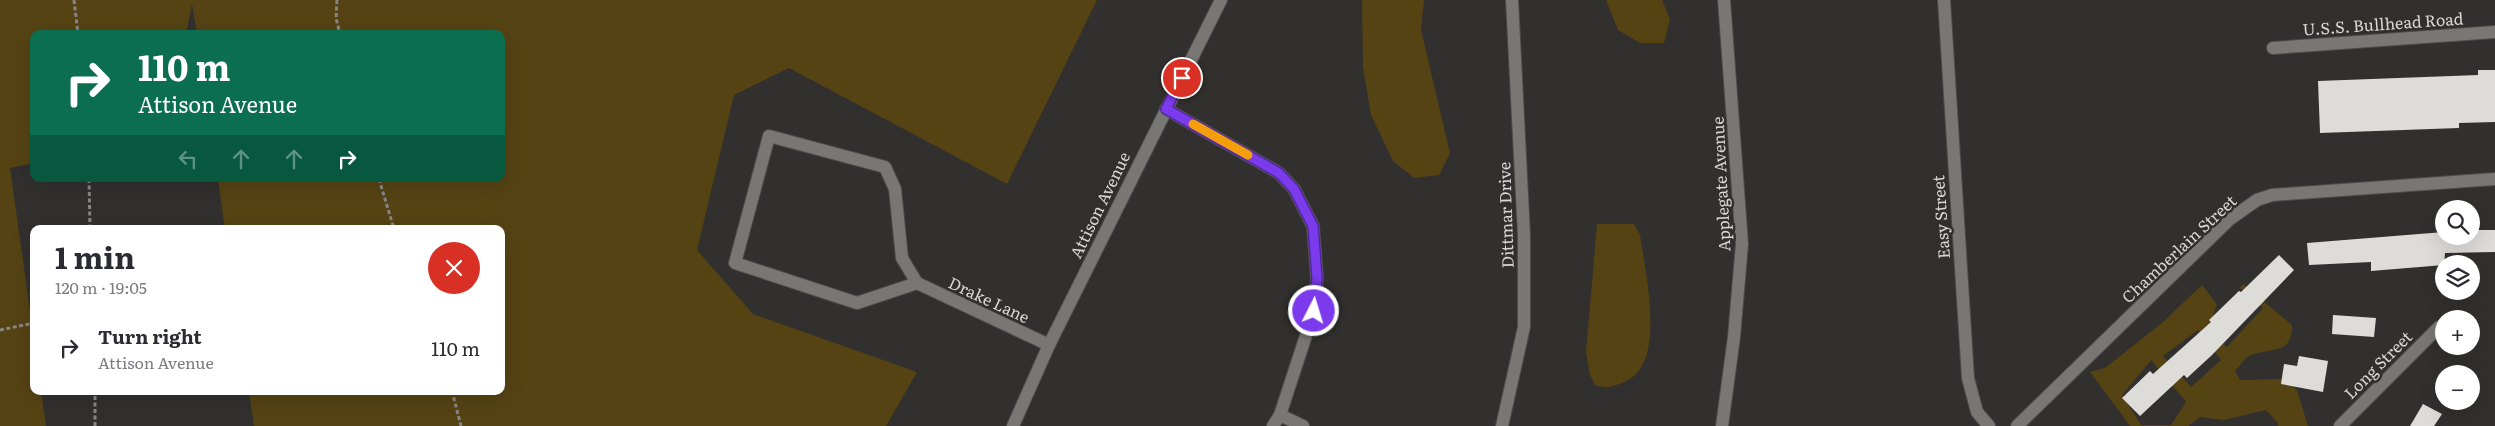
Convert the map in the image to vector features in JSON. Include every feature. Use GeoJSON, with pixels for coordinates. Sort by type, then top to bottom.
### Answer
{"type":"FeatureCollection","features":[{"type":"Feature","properties":{"kind":"street","name":"Attison Avenue"},"geometry":{"type":"LineString","coordinates":[[1013,426],[1049,345],[1221,0]]}},
{"type":"Feature","properties":{"kind":"street","name":"Dittmar Drive"},"geometry":{"type":"LineString","coordinates":[[1502,426],[1524,327],[1524,235],[1512,0]]}},
{"type":"Feature","properties":{"kind":"street","name":"Applegate Avenue"},"geometry":{"type":"LineString","coordinates":[[1722,426],[1734,337],[1742,244],[1724,0]]}},
{"type":"Feature","properties":{"kind":"street","name":"Easy Street"},"geometry":{"type":"LineString","coordinates":[[1944,0],[1968,378],[1977,412],[1989,426]]}},
{"type":"Feature","properties":{"kind":"street","name":"U.S.S. Bullhead Road"},"geometry":{"type":"LineString","coordinates":[[2273,48],[2495,32]]}},
{"type":"Feature","properties":{"kind":"street"},"geometry":{"type":"LineString","coordinates":[[1166,109],[1279,173],[1294,189],[1313,226],[1317,278],[1314,311],[1276,421],[1303,426]]}},
{"type":"Feature","properties":{"kind":"street"},"geometry":{"type":"LineString","coordinates":[[769,136],[884,167],[894,189],[902,258],[917,283],[857,303],[735,263],[769,136]]}},
{"type":"Feature","properties":{"kind":"street","name":"Chamberlain Street"},"geometry":{"type":"LineString","coordinates":[[2017,426],[2230,219],[2257,200],[2272,195],[2495,179]]}},
{"type":"Feature","properties":{"kind":"street","name":"Drake Lane"},"geometry":{"type":"LineString","coordinates":[[917,283],[1049,345]]}},
{"type":"Feature","properties":{"kind":"street","name":"Long Street"},"geometry":{"type":"LineString","coordinates":[[2340,426],[2435,331]]}},
{"type":"Feature","properties":{"kind":"path"},"geometry":{"type":"LineString","coordinates":[[74,0],[78,30]]}},
{"type":"Feature","properties":{"kind":"path"},"geometry":{"type":"LineString","coordinates":[[337,0],[336,18],[339,30]]}},
{"type":"Feature","properties":{"kind":"path"},"geometry":{"type":"LineString","coordinates":[[89,182],[90,225]]}},
{"type":"Feature","properties":{"kind":"path"},"geometry":{"type":"LineString","coordinates":[[380,182],[393,225]]}},
{"type":"Feature","properties":{"kind":"path"},"geometry":{"type":"LineString","coordinates":[[0,330],[30,324]]}},
{"type":"Feature","properties":{"kind":"path"},"geometry":{"type":"LineString","coordinates":[[95,395],[95,426]]}},
{"type":"Feature","properties":{"kind":"path"},"geometry":{"type":"LineString","coordinates":[[453,395],[461,426]]}},
{"type":"Feature","properties":{"kind":"shaded area"},"geometry":{"type":"Polygon","coordinates":[[[0,0],[1097,0],[1007,184],[789,68],[734,95],[697,250],[753,314],[917,372],[886,426],[254,426],[250,395],[505,395],[505,225],[224,225],[218,182],[505,182],[505,30],[196,30],[192,4],[187,30],[30,30],[30,164],[10,168],[30,310],[30,395],[42,395],[46,426],[0,426],[0,0]]]}},
{"type":"Feature","properties":{"kind":"shaded area"},"geometry":{"type":"Polygon","coordinates":[[[1362,0],[1424,0],[1421,30],[1450,153],[1439,175],[1414,178],[1393,161],[1371,115],[1363,67],[1362,0]]]}},
{"type":"Feature","properties":{"kind":"shaded area"},"geometry":{"type":"Polygon","coordinates":[[[1606,0],[1662,0],[1670,19],[1664,43],[1640,43],[1618,30],[1606,0]]]}},
{"type":"Feature","properties":{"kind":"shaded area"},"geometry":{"type":"Polygon","coordinates":[[[1597,224],[1634,224],[1640,235],[1649,293],[1650,338],[1646,357],[1638,373],[1624,382],[1606,387],[1595,385],[1590,375],[1586,352],[1597,224]]]}},
{"type":"Feature","properties":{"kind":"shaded area"},"geometry":{"type":"Polygon","coordinates":[[[2243,284],[2292,325],[2291,335],[2284,346],[2279,349],[2249,356],[2235,371],[2240,380],[2283,379],[2297,390],[2308,426],[2278,426],[2278,423],[2266,410],[2224,420],[2200,417],[2188,426],[2130,426],[2090,372],[2105,368],[2163,322],[2202,285],[2217,304],[2208,331],[2227,347],[2263,308],[2240,288],[2243,284]],[[2198,330],[2163,356],[2191,387],[2221,360],[2198,330]],[[2151,360],[2122,395],[2141,425],[2171,425],[2186,402],[2151,360]]]}},
{"type":"Feature","properties":{"kind":"building"},"geometry":{"type":"Polygon","coordinates":[[[2478,70],[2495,70],[2495,122],[2459,123],[2459,128],[2320,133],[2318,81],[2478,75],[2478,70]]]}},
{"type":"Feature","properties":{"kind":"building"},"geometry":{"type":"Polygon","coordinates":[[[2480,230],[2495,230],[2495,252],[2445,253],[2445,255],[2435,255],[2435,266],[2371,271],[2371,262],[2309,265],[2307,243],[2435,233],[2435,245],[2480,245],[2480,230]]]}},
{"type":"Feature","properties":{"kind":"building"},"geometry":{"type":"Polygon","coordinates":[[[2279,255],[2294,270],[2212,355],[2187,378],[2184,375],[2140,416],[2122,398],[2150,371],[2153,374],[2211,322],[2209,320],[2279,255]]]}},
{"type":"Feature","properties":{"kind":"building"},"geometry":{"type":"Polygon","coordinates":[[[2333,315],[2376,318],[2374,337],[2332,334],[2333,315]]]}},
{"type":"Feature","properties":{"kind":"building"},"geometry":{"type":"Polygon","coordinates":[[[2299,356],[2328,361],[2323,392],[2281,384],[2284,364],[2297,366],[2299,356]]]}},
{"type":"Feature","properties":{"kind":"building"},"geometry":{"type":"Polygon","coordinates":[[[2423,404],[2442,414],[2434,426],[2410,426],[2423,404]]]}},
{"type":"Feature","properties":{"kind":"slow traffic"},"geometry":{"type":"LineString","coordinates":[[1193,124],[1248,155]]}},
{"type":"Feature","properties":{"kind":"route"},"geometry":{"type":"LineString","coordinates":[[1182,78],[1166,109],[1279,173],[1294,189],[1306,208],[1313,226],[1317,278],[1314,311]]}}]}
